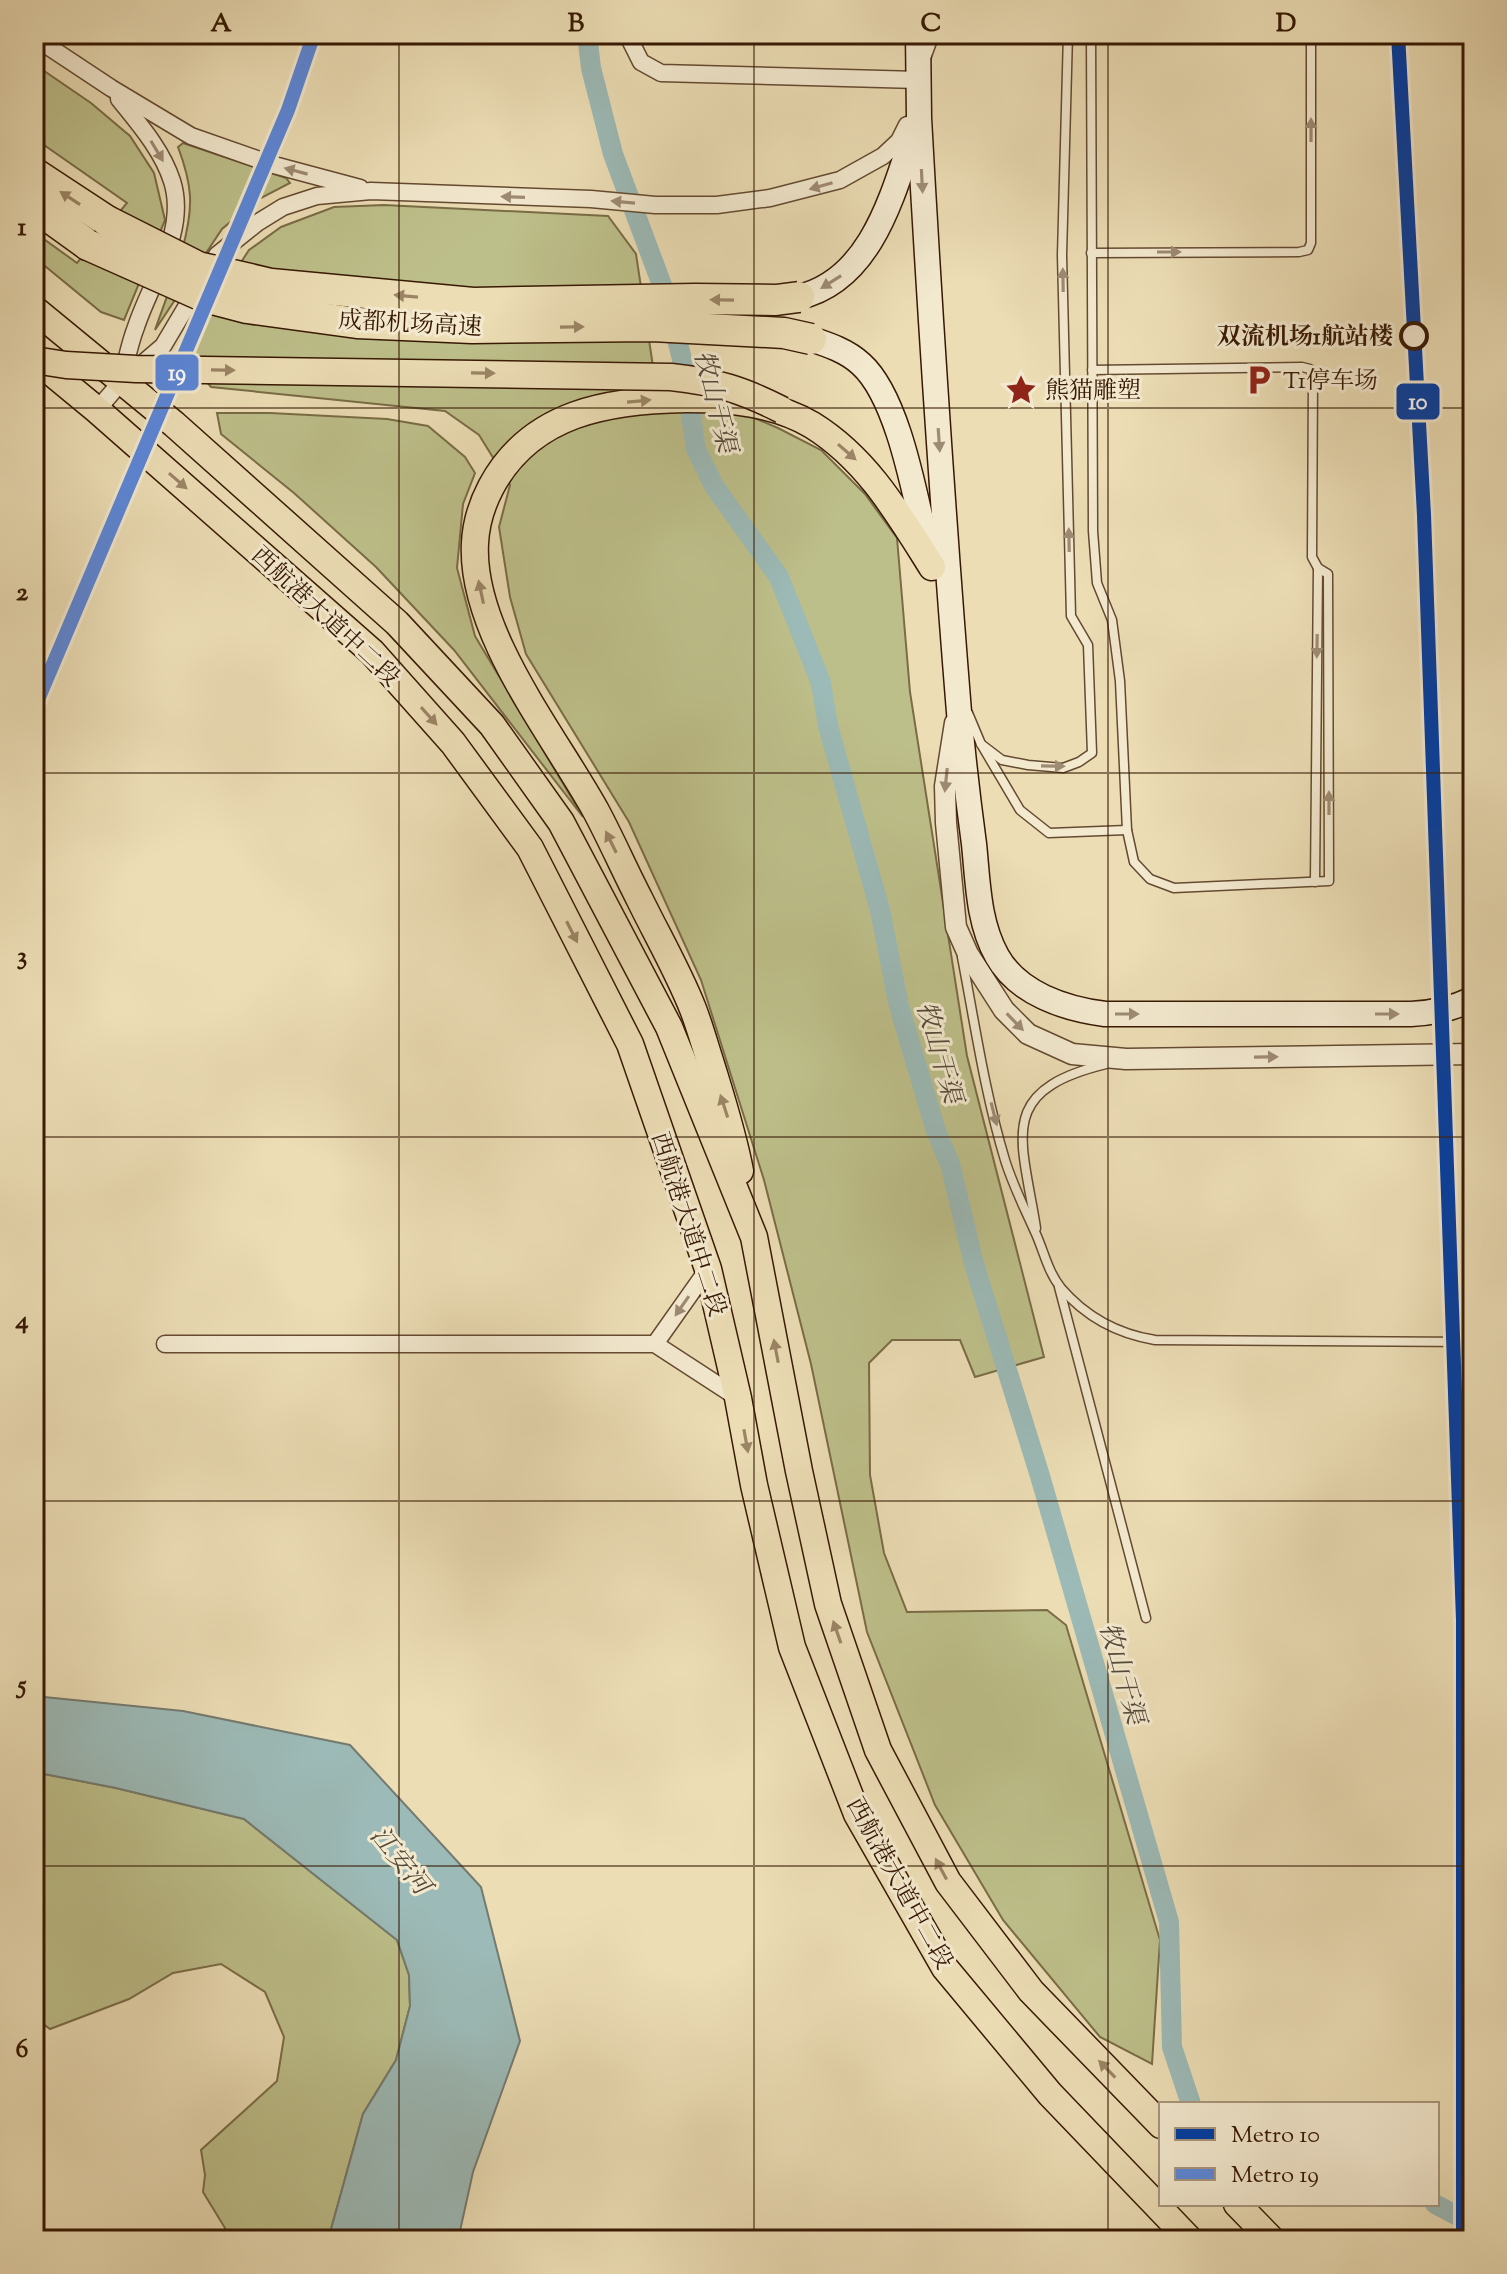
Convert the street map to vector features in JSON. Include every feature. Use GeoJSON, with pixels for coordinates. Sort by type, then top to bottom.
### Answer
{"type":"FeatureCollection","features":[{"type":"Feature","properties":{"kind":"highway","name":"成都机场高速"},"geometry":{"type":"LineString","coordinates":[[34,173],[107,221],[198,267],[271,284],[473,303],[776,300],[799,297]]}},
{"type":"Feature","properties":{"kind":"highway","name":"成都机场高速"},"geometry":{"type":"LineString","coordinates":[[34,206],[88,245],[205,297],[247,308],[357,323],[472,328],[666,326],[784,333],[811,339]]}},
{"type":"Feature","properties":{"kind":"main road"},"geometry":{"type":"LineString","coordinates":[[918,34],[918,100],[931,333],[957,684],[982,918],[999,959],[1027,987],[1057,1004],[1086,1011],[1122,1014],[1411,1014],[1448,1010],[1473,999]]}},
{"type":"Feature","properties":{"kind":"main road"},"geometry":{"type":"LineString","coordinates":[[799,297],[838,279],[855,264],[869,243],[891,195],[918,100]]}},
{"type":"Feature","properties":{"kind":"main road","name":"西航港大道中二段"},"geometry":{"type":"LineString","coordinates":[[34,309],[174,424],[397,623],[492,725],[561,822],[669,1027],[754,1237],[828,1604],[878,1750],[948,1882],[1031,1991],[1159,2123]]}},
{"type":"Feature","properties":{"kind":"main road"},"geometry":{"type":"LineString","coordinates":[[811,339],[832,346],[860,363],[879,386],[893,417],[932,567],[957,684]]}},
{"type":"Feature","properties":{"kind":"main road"},"geometry":{"type":"LineString","coordinates":[[34,359],[66,365],[136,369],[671,377],[740,389],[810,424],[840,445],[885,495],[932,567]]}},
{"type":"Feature","properties":{"kind":"main road","name":"西航港大道中二段"},"geometry":{"type":"LineString","coordinates":[[34,359],[97,410],[372,652],[453,743],[530,848],[630,1044],[708,1269],[792,1647],[857,1814],[945,1968],[1050,2094],[1190,2240]]}},
{"type":"Feature","properties":{"kind":"main road"},"geometry":{"type":"LineString","coordinates":[[754,1237],[733,1134],[693,1009],[596,811],[508,665],[479,595],[475,543],[483,503],[500,469],[519,448],[550,425],[597,408],[661,399],[747,403],[782,410]]}},
{"type":"Feature","properties":{"kind":"main road"},"geometry":{"type":"LineString","coordinates":[[1239,2206],[1272,2240]]}},
{"type":"Feature","properties":{"kind":"street"},"geometry":{"type":"LineString","coordinates":[[97,410],[121,382],[163,346],[217,255],[283,207],[317,196],[371,191],[591,199],[655,205],[730,203],[770,198],[840,180],[883,156],[899,141],[918,100],[661,73],[641,62],[627,34]]}},
{"type":"Feature","properties":{"kind":"street"},"geometry":{"type":"LineString","coordinates":[[34,37],[191,136],[274,165],[371,191]]}},
{"type":"Feature","properties":{"kind":"street"},"geometry":{"type":"LineString","coordinates":[[111,88],[162,158],[173,182],[176,207],[174,230],[136,326],[121,382]]}},
{"type":"Feature","properties":{"kind":"street"},"geometry":{"type":"LineString","coordinates":[[957,684],[945,786],[956,927],[986,984],[1009,1016],[1028,1034],[1072,1054],[1126,1059],[1473,1054]]}},
{"type":"Feature","properties":{"kind":"street"},"geometry":{"type":"LineString","coordinates":[[655,1344],[708,1269]]}},
{"type":"Feature","properties":{"kind":"street"},"geometry":{"type":"LineString","coordinates":[[165,1344],[655,1344],[738,1398]]}},
{"type":"Feature","properties":{"kind":"lane"},"geometry":{"type":"LineString","coordinates":[[918,100],[935,34]]}},
{"type":"Feature","properties":{"kind":"lane"},"geometry":{"type":"LineString","coordinates":[[981,744],[1002,760],[1063,768],[1092,753],[1088,645],[1071,616],[1062,255],[1068,34]]}},
{"type":"Feature","properties":{"kind":"lane"},"geometry":{"type":"LineString","coordinates":[[1091,34],[1093,531],[1097,583],[1112,620],[1120,681],[1127,830],[1134,862],[1150,879],[1174,888],[1329,881],[1328,574],[1318,568]]}},
{"type":"Feature","properties":{"kind":"lane"},"geometry":{"type":"LineString","coordinates":[[1091,253],[1308,250],[1311,243],[1311,34]]}},
{"type":"Feature","properties":{"kind":"lane"},"geometry":{"type":"LineString","coordinates":[[1092,370],[1310,369],[1313,377],[1312,557],[1318,568],[1315,882]]}},
{"type":"Feature","properties":{"kind":"lane"},"geometry":{"type":"LineString","coordinates":[[957,684],[981,744],[1020,810],[1049,833],[1127,830]]}},
{"type":"Feature","properties":{"kind":"lane"},"geometry":{"type":"LineString","coordinates":[[956,927],[986,1082],[1006,1161],[1048,1267],[1059,1286],[1146,1618]]}},
{"type":"Feature","properties":{"kind":"lane"},"geometry":{"type":"LineString","coordinates":[[1037,1237],[1022,1134],[1027,1112],[1040,1092],[1053,1082],[1085,1069],[1126,1059]]}},
{"type":"Feature","properties":{"kind":"lane"},"geometry":{"type":"LineString","coordinates":[[1059,1286],[1091,1316],[1135,1337],[1155,1340],[1473,1342]]}},
{"type":"Feature","properties":{"kind":"green space"},"geometry":{"type":"Polygon","coordinates":[[[34,64],[91,103],[130,136],[154,173],[165,220],[124,320],[101,312],[34,257],[34,232],[77,263],[127,203],[34,138],[34,64]]]}},
{"type":"Feature","properties":{"kind":"green space"},"geometry":{"type":"Polygon","coordinates":[[[183,143],[286,178],[290,183],[257,200],[222,229],[155,330],[178,264],[190,212],[186,171],[178,147],[183,143]]]}},
{"type":"Feature","properties":{"kind":"green space"},"geometry":{"type":"Polygon","coordinates":[[[384,205],[608,216],[636,254],[659,406],[740,412],[821,450],[865,494],[897,538],[910,692],[967,1056],[1044,1357],[975,1377],[960,1340],[892,1340],[869,1363],[870,1475],[884,1553],[907,1612],[1047,1610],[1066,1625],[1160,1940],[1152,2064],[1100,2037],[1003,1920],[935,1805],[867,1632],[811,1364],[764,1180],[701,980],[629,822],[526,654],[510,597],[499,527],[510,485],[479,435],[445,411],[211,387],[182,352],[249,250],[281,227],[334,207],[384,205]]]}},
{"type":"Feature","properties":{"kind":"green space"},"geometry":{"type":"Polygon","coordinates":[[[217,413],[387,419],[428,426],[465,457],[475,473],[463,504],[457,568],[475,636],[583,817],[454,650],[376,567],[294,493],[221,434],[217,413]]]}},
{"type":"Feature","properties":{"kind":"green space"},"geometry":{"type":"Polygon","coordinates":[[[34,1772],[244,1819],[397,1940],[409,1975],[410,2006],[396,2060],[363,2114],[328,2240],[221,2240],[225,2228],[203,2192],[205,2175],[201,2150],[277,2081],[284,2037],[265,1992],[221,1964],[173,1973],[129,1999],[50,2029],[34,2017],[34,1772]]]}},
{"type":"Feature","properties":{"kind":"water","name":"江安河"},"geometry":{"type":"Polygon","coordinates":[[[34,1696],[183,1711],[350,1745],[481,1887],[520,2041],[473,2172],[458,2240],[328,2240],[363,2114],[396,2060],[410,2006],[409,1975],[397,1940],[244,1819],[34,1772],[34,1696]]]}},
{"type":"Feature","properties":{"kind":"waterway","name":"牧山干渠"},"geometry":{"type":"LineString","coordinates":[[587,34],[591,68],[613,154],[665,293],[683,363],[696,449],[714,486],[779,577],[821,683],[828,726],[880,910],[899,1006],[936,1131],[950,1164],[974,1264],[1040,1476],[1169,1922],[1172,2047],[1190,2102]]}},
{"type":"Feature","properties":{"kind":"waterway","name":"牧山干渠"},"geometry":{"type":"LineString","coordinates":[[1439,2206],[1473,2224]]}},
{"type":"Feature","properties":{"kind":"metro line","name":"19"},"geometry":{"type":"LineString","coordinates":[[34,709],[288,110],[314,34]]}},
{"type":"Feature","properties":{"kind":"metro line","name":"10"},"geometry":{"type":"LineString","coordinates":[[1398,34],[1424,515],[1463,1620],[1463,2240]]}},
{"type":"Feature","properties":{"kind":"place","name":"双流机场1航站楼"},"geometry":{"type":"Point","coordinates":[1414,336]}},
{"type":"Feature","properties":{"kind":"place","name":"T1停车场"},"geometry":{"type":"Point","coordinates":[1259,380]}},
{"type":"Feature","properties":{"kind":"place","name":"熊猫雕塑"},"geometry":{"type":"Point","coordinates":[1021,390]}}]}
